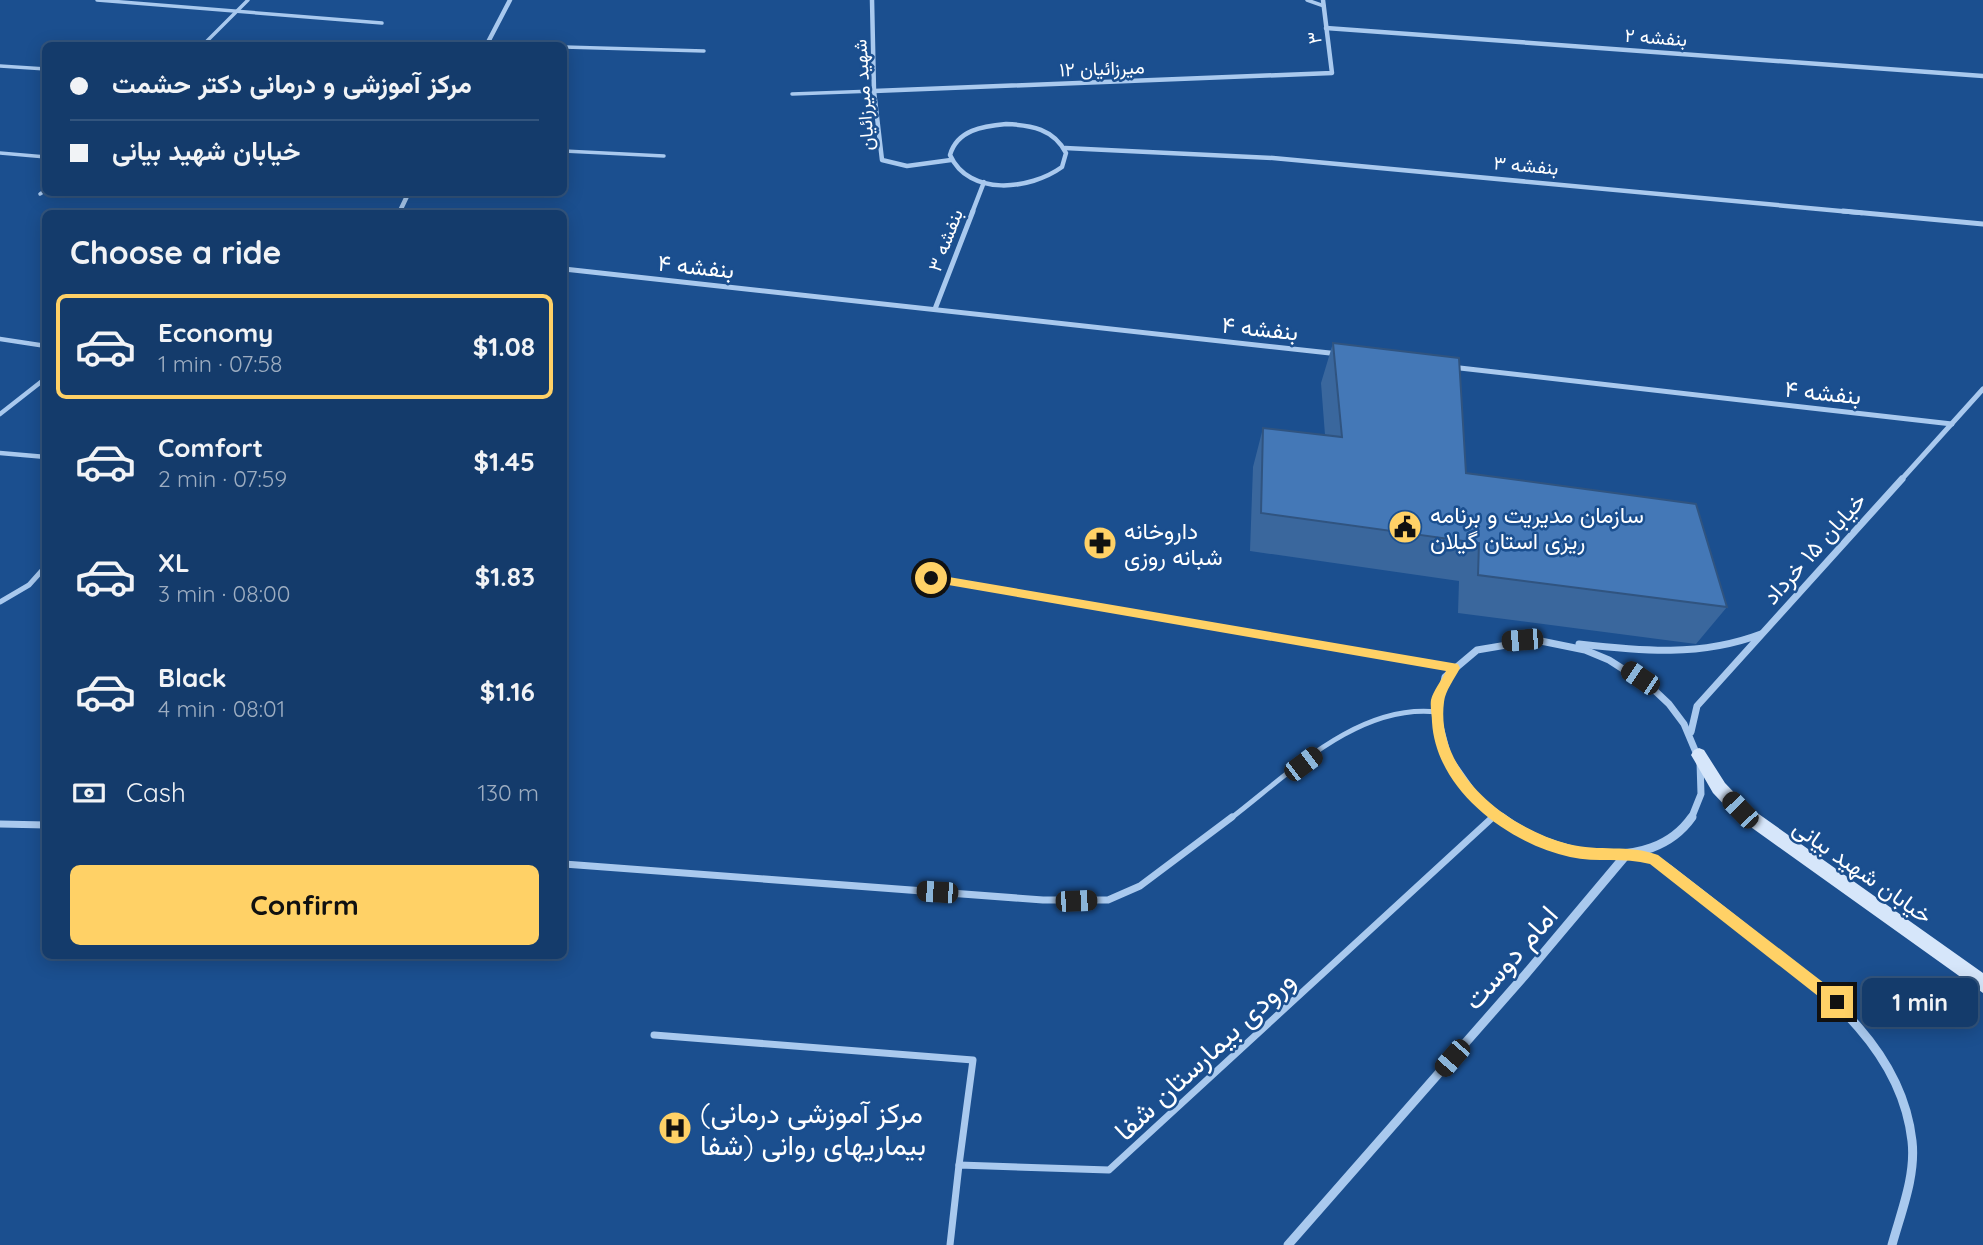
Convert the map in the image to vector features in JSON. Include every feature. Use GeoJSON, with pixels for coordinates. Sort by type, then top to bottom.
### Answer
{"type":"FeatureCollection","features":[{"type":"Feature","properties":{"kind":"street"},"geometry":{"type":"LineString","coordinates":[[488,42],[510,0]]}},
{"type":"Feature","properties":{"kind":"street","name":"شهید میرزائیان"},"geometry":{"type":"LineString","coordinates":[[872,0],[874,91],[882,160],[898,165],[951,160]]}},
{"type":"Feature","properties":{"kind":"street","name":"۳"},"geometry":{"type":"LineString","coordinates":[[1323,0],[1332,73]]}},
{"type":"Feature","properties":{"kind":"street","name":"بنفشه ۲"},"geometry":{"type":"LineString","coordinates":[[1326,27],[1983,76]]}},
{"type":"Feature","properties":{"kind":"street","name":"میرزائیان ۱۲"},"geometry":{"type":"LineString","coordinates":[[874,91],[1332,73]]}},
{"type":"Feature","properties":{"kind":"street"},"geometry":{"type":"LineString","coordinates":[[1015,124],[1040,129],[1058,139],[1065,148],[1065,162],[1058,171],[1046,178],[1011,186],[984,182],[962,173],[951,160],[951,150],[960,137],[973,130],[997,125],[1015,124]]}},
{"type":"Feature","properties":{"kind":"street","name":"بنفشه ۳"},"geometry":{"type":"LineString","coordinates":[[1065,148],[1273,158],[1983,224]]}},
{"type":"Feature","properties":{"kind":"street","name":"بنفشه ۳"},"geometry":{"type":"LineString","coordinates":[[935,309],[984,182]]}},
{"type":"Feature","properties":{"kind":"street","name":"بنفشه ۴"},"geometry":{"type":"LineString","coordinates":[[567,269],[1347,355]]}},
{"type":"Feature","properties":{"kind":"street","name":"بنفشه ۴"},"geometry":{"type":"LineString","coordinates":[[1443,366],[1952,424]]}},
{"type":"Feature","properties":{"kind":"street","name":"خیابان ۱۵ خرداد"},"geometry":{"type":"LineString","coordinates":[[1696,748],[1691,728],[1697,706],[1983,389]]}},
{"type":"Feature","properties":{"kind":"street"},"geometry":{"type":"LineString","coordinates":[[1765,632],[1724,645],[1667,651],[1641,651],[1551,641],[1522,640],[1494,645],[1471,654],[1454,668],[1441,689],[1437,712],[1439,738],[1450,765],[1470,793],[1495,815],[1532,838],[1550,845],[1588,854],[1629,854],[1654,859],[1821,987],[1854,1019],[1882,1057],[1903,1099],[1912,1142],[1909,1182],[1892,1245]]}},
{"type":"Feature","properties":{"kind":"street"},"geometry":{"type":"LineString","coordinates":[[1551,641],[1597,654],[1640,678],[1665,700],[1696,748],[1702,783],[1700,797],[1689,821],[1669,840],[1648,850],[1629,854]]}},
{"type":"Feature","properties":{"kind":"street","name":"خیابان شهید بیانی"},"geometry":{"type":"LineString","coordinates":[[1696,748],[1719,788],[1740,810],[1983,984]]}},
{"type":"Feature","properties":{"kind":"street","name":"امام دوست"},"geometry":{"type":"LineString","coordinates":[[1288,1245],[1629,854]]}},
{"type":"Feature","properties":{"kind":"lane"},"geometry":{"type":"LineString","coordinates":[[97,0],[382,23]]}},
{"type":"Feature","properties":{"kind":"lane"},"geometry":{"type":"LineString","coordinates":[[206,42],[248,0]]}},
{"type":"Feature","properties":{"kind":"lane"},"geometry":{"type":"LineString","coordinates":[[1307,0],[1324,6]]}},
{"type":"Feature","properties":{"kind":"lane"},"geometry":{"type":"LineString","coordinates":[[567,47],[704,51]]}},
{"type":"Feature","properties":{"kind":"lane"},"geometry":{"type":"LineString","coordinates":[[0,66],[42,69]]}},
{"type":"Feature","properties":{"kind":"lane"},"geometry":{"type":"LineString","coordinates":[[792,94],[874,91]]}},
{"type":"Feature","properties":{"kind":"lane"},"geometry":{"type":"LineString","coordinates":[[567,151],[664,156]]}},
{"type":"Feature","properties":{"kind":"lane"},"geometry":{"type":"LineString","coordinates":[[0,153],[42,157]]}},
{"type":"Feature","properties":{"kind":"lane"},"geometry":{"type":"LineString","coordinates":[[0,339],[42,345]]}},
{"type":"Feature","properties":{"kind":"lane"},"geometry":{"type":"LineString","coordinates":[[0,414],[42,381]]}},
{"type":"Feature","properties":{"kind":"lane"},"geometry":{"type":"LineString","coordinates":[[0,453],[42,457]]}},
{"type":"Feature","properties":{"kind":"lane"},"geometry":{"type":"LineString","coordinates":[[0,602],[29,585],[42,570]]}},
{"type":"Feature","properties":{"kind":"lane"},"geometry":{"type":"LineString","coordinates":[[931,578],[1454,668]]}},
{"type":"Feature","properties":{"kind":"lane"},"geometry":{"type":"LineString","coordinates":[[567,864],[1043,900],[1108,900],[1140,886],[1344,733],[1375,718],[1418,709],[1437,712]]}},
{"type":"Feature","properties":{"kind":"lane","name":"ورودی بیمارستان شفا"},"geometry":{"type":"LineString","coordinates":[[960,1166],[1109,1171],[1495,815]]}},
{"type":"Feature","properties":{"kind":"lane"},"geometry":{"type":"LineString","coordinates":[[0,824],[42,825]]}},
{"type":"Feature","properties":{"kind":"lane"},"geometry":{"type":"LineString","coordinates":[[654,1035],[973,1060],[950,1245]]}},
{"type":"Feature","properties":{"kind":"building"},"geometry":{"type":"Polygon","coordinates":[[[1333,343],[1459,358],[1466,473],[1696,504],[1727,607],[1478,575],[1479,543],[1261,513],[1263,428],[1342,437],[1333,343]]]}},
{"type":"Feature","properties":{"kind":"place","name":"سازمان مدیریت و برنامه ریزی استان گیلان"},"geometry":{"type":"Point","coordinates":[1405,527]}},
{"type":"Feature","properties":{"kind":"place","name":"داروخانه شبانه روزی"},"geometry":{"type":"Point","coordinates":[1100,543]}},
{"type":"Feature","properties":{"kind":"place","name":"(مرکز آموزشی درمانی بیماریهای روانی (شفا"},"geometry":{"type":"Point","coordinates":[675,1128]}},
{"type":"Feature","properties":{"kind":"route"},"geometry":{"type":"LineString","coordinates":[[931,578],[1454,668],[1446,678],[1437,700],[1439,738],[1459,779],[1470,793],[1495,815],[1532,838],[1569,851],[1607,856],[1632,853],[1654,859],[1837,1002]]}}]}
